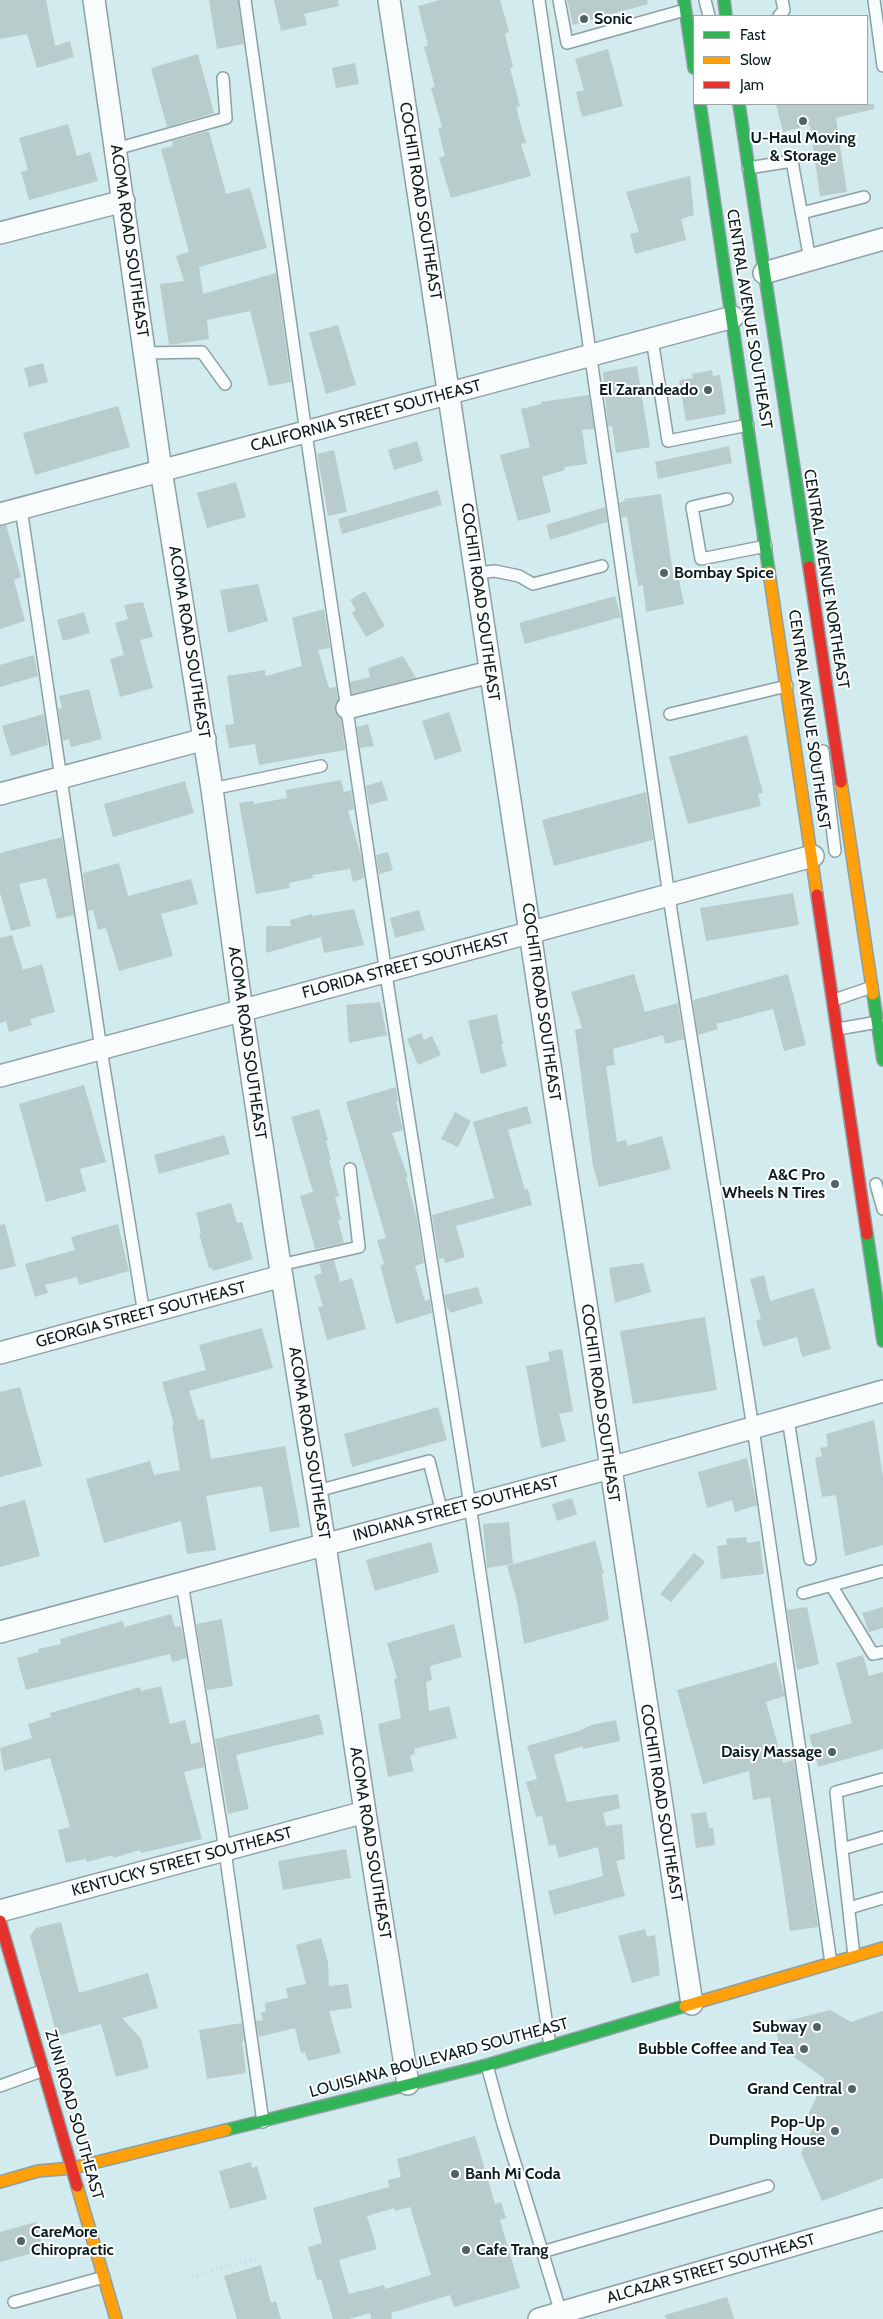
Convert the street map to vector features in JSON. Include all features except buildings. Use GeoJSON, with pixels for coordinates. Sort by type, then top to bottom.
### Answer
{"type":"FeatureCollection","features":[{"type":"Feature","properties":{"kind":"main road"},"geometry":{"type":"LineString","coordinates":[[724,0],[726,15]]}},
{"type":"Feature","properties":{"kind":"main road"},"geometry":{"type":"LineString","coordinates":[[685,5],[693,61]]}},
{"type":"Feature","properties":{"kind":"main road","name":"CENTRAL AVENUE SOUTHEAST"},"geometry":{"type":"LineString","coordinates":[[700,105],[883,1341]]}},
{"type":"Feature","properties":{"kind":"main road","name":"CENTRAL AVENUE NORTHEAST"},"geometry":{"type":"LineString","coordinates":[[739,105],[748,168],[755,272],[878,985],[883,1060]]}},
{"type":"Feature","properties":{"kind":"main road","name":"ZUNI ROAD SOUTHEAST"},"geometry":{"type":"LineString","coordinates":[[0,1921],[116,2319]]}},
{"type":"Feature","properties":{"kind":"main road","name":"LOUISIANA BOULEVARD SOUTHEAST"},"geometry":{"type":"LineString","coordinates":[[0,2182],[38,2171],[73,2168],[487,2065],[883,1948]]}},
{"type":"Feature","properties":{"kind":"street","name":"ACOMA ROAD SOUTHEAST"},"geometry":{"type":"LineString","coordinates":[[94,0],[161,470],[205,740],[242,1010],[281,1271],[326,1545],[365,1812],[408,2084]]}},
{"type":"Feature","properties":{"kind":"street","name":"COCHITI ROAD SOUTHEAST"},"geometry":{"type":"LineString","coordinates":[[389,0],[692,2004]]}},
{"type":"Feature","properties":{"kind":"street"},"geometry":{"type":"LineString","coordinates":[[0,233],[124,201]]}},
{"type":"Feature","properties":{"kind":"street"},"geometry":{"type":"LineString","coordinates":[[755,272],[810,260],[883,239]]}},
{"type":"Feature","properties":{"kind":"street","name":"CALIFORNIA STREET SOUTHEAST"},"geometry":{"type":"LineString","coordinates":[[0,514],[732,317]]}},
{"type":"Feature","properties":{"kind":"street"},"geometry":{"type":"LineString","coordinates":[[347,708],[490,672]]}},
{"type":"Feature","properties":{"kind":"street"},"geometry":{"type":"LineString","coordinates":[[0,794],[205,740]]}},
{"type":"Feature","properties":{"kind":"street","name":"FLORIDA STREET SOUTHEAST"},"geometry":{"type":"LineString","coordinates":[[0,1076],[812,856]]}},
{"type":"Feature","properties":{"kind":"street","name":"GEORGIA STREET SOUTHEAST"},"geometry":{"type":"LineString","coordinates":[[0,1353],[144,1314],[281,1271]]}},
{"type":"Feature","properties":{"kind":"street","name":"INDIANA STREET SOUTHEAST"},"geometry":{"type":"LineString","coordinates":[[0,1632],[610,1468],[883,1391]]}},
{"type":"Feature","properties":{"kind":"street","name":"KENTUCKY STREET SOUTHEAST"},"geometry":{"type":"LineString","coordinates":[[0,1911],[365,1812]]}},
{"type":"Feature","properties":{"kind":"street","name":"ALCAZAR STREET SOUTHEAST"},"geometry":{"type":"LineString","coordinates":[[539,2319],[883,2219]]}},
{"type":"Feature","properties":{"kind":"lane"},"geometry":{"type":"LineString","coordinates":[[245,0],[306,433],[386,972],[470,1505],[550,2046]]}},
{"type":"Feature","properties":{"kind":"lane"},"geometry":{"type":"LineString","coordinates":[[539,0],[669,895],[753,1428],[831,1963]]}},
{"type":"Feature","properties":{"kind":"lane"},"geometry":{"type":"LineString","coordinates":[[559,0],[568,43],[685,5]]}},
{"type":"Feature","properties":{"kind":"lane"},"geometry":{"type":"LineString","coordinates":[[705,0],[709,15]]}},
{"type":"Feature","properties":{"kind":"lane"},"geometry":{"type":"LineString","coordinates":[[780,15],[784,10],[782,0]]}},
{"type":"Feature","properties":{"kind":"lane"},"geometry":{"type":"LineString","coordinates":[[874,0],[883,66]]}},
{"type":"Feature","properties":{"kind":"lane"},"geometry":{"type":"LineString","coordinates":[[116,150],[226,118],[223,78]]}},
{"type":"Feature","properties":{"kind":"lane"},"geometry":{"type":"LineString","coordinates":[[727,105],[745,222]]}},
{"type":"Feature","properties":{"kind":"lane"},"geometry":{"type":"LineString","coordinates":[[748,168],[792,160],[810,260]]}},
{"type":"Feature","properties":{"kind":"lane"},"geometry":{"type":"LineString","coordinates":[[802,213],[864,197]]}},
{"type":"Feature","properties":{"kind":"lane","name":"CENTRAL AVENUE NORTHEAST"},"geometry":{"type":"LineString","coordinates":[[748,242],[755,272]]}},
{"type":"Feature","properties":{"kind":"lane"},"geometry":{"type":"LineString","coordinates":[[652,339],[668,441],[748,425]]}},
{"type":"Feature","properties":{"kind":"lane"},"geometry":{"type":"LineString","coordinates":[[145,353],[202,352],[225,384]]}},
{"type":"Feature","properties":{"kind":"lane"},"geometry":{"type":"LineString","coordinates":[[727,499],[692,507],[701,559],[766,546]]}},
{"type":"Feature","properties":{"kind":"lane"},"geometry":{"type":"LineString","coordinates":[[21,508],[101,1049],[144,1314]]}},
{"type":"Feature","properties":{"kind":"lane"},"geometry":{"type":"LineString","coordinates":[[476,573],[495,571],[519,576],[533,584],[602,566]]}},
{"type":"Feature","properties":{"kind":"lane"},"geometry":{"type":"LineString","coordinates":[[670,714],[787,686]]}},
{"type":"Feature","properties":{"kind":"lane"},"geometry":{"type":"LineString","coordinates":[[821,736],[835,851]]}},
{"type":"Feature","properties":{"kind":"lane"},"geometry":{"type":"LineString","coordinates":[[212,789],[321,766]]}},
{"type":"Feature","properties":{"kind":"lane"},"geometry":{"type":"LineString","coordinates":[[834,1000],[878,985]]}},
{"type":"Feature","properties":{"kind":"lane"},"geometry":{"type":"LineString","coordinates":[[838,1029],[880,1021]]}},
{"type":"Feature","properties":{"kind":"lane"},"geometry":{"type":"LineString","coordinates":[[281,1271],[360,1247],[350,1169]]}},
{"type":"Feature","properties":{"kind":"lane"},"geometry":{"type":"LineString","coordinates":[[876,1184],[883,1209]]}},
{"type":"Feature","properties":{"kind":"lane"},"geometry":{"type":"LineString","coordinates":[[788,1419],[810,1559]]}},
{"type":"Feature","properties":{"kind":"lane"},"geometry":{"type":"LineString","coordinates":[[317,1490],[429,1461],[442,1513]]}},
{"type":"Feature","properties":{"kind":"lane"},"geometry":{"type":"LineString","coordinates":[[803,1593],[883,1571]]}},
{"type":"Feature","properties":{"kind":"lane"},"geometry":{"type":"LineString","coordinates":[[182,1583],[225,1850],[263,2122]]}},
{"type":"Feature","properties":{"kind":"lane"},"geometry":{"type":"LineString","coordinates":[[830,1585],[873,1654],[883,1652]]}},
{"type":"Feature","properties":{"kind":"lane"},"geometry":{"type":"LineString","coordinates":[[854,1957],[836,1792],[883,1779]]}},
{"type":"Feature","properties":{"kind":"lane"},"geometry":{"type":"LineString","coordinates":[[842,1849],[883,1837]]}},
{"type":"Feature","properties":{"kind":"lane"},"geometry":{"type":"LineString","coordinates":[[849,1908],[883,1898]]}},
{"type":"Feature","properties":{"kind":"lane"},"geometry":{"type":"LineString","coordinates":[[487,2065],[560,2313]]}},
{"type":"Feature","properties":{"kind":"lane"},"geometry":{"type":"LineString","coordinates":[[0,2086],[44,2070]]}},
{"type":"Feature","properties":{"kind":"lane"},"geometry":{"type":"LineString","coordinates":[[542,2252],[768,2186]]}},
{"type":"Feature","properties":{"kind":"lane"},"geometry":{"type":"LineString","coordinates":[[14,2302],[104,2277]]}},
{"type":"Feature","properties":{"kind":"path"},"geometry":{"type":"LineString","coordinates":[[192,2276],[260,2257]]}},
{"type":"Feature","properties":{"kind":"traffic: fast"},"geometry":{"type":"LineString","coordinates":[[684,0],[693,61]]}},
{"type":"Feature","properties":{"kind":"traffic: fast"},"geometry":{"type":"LineString","coordinates":[[724,0],[726,15]]}},
{"type":"Feature","properties":{"kind":"traffic: fast"},"geometry":{"type":"LineString","coordinates":[[700,105],[769,572]]}},
{"type":"Feature","properties":{"kind":"traffic: fast"},"geometry":{"type":"LineString","coordinates":[[739,105],[809,567]]}},
{"type":"Feature","properties":{"kind":"traffic: fast"},"geometry":{"type":"LineString","coordinates":[[873,994],[883,1060]]}},
{"type":"Feature","properties":{"kind":"traffic: fast"},"geometry":{"type":"LineString","coordinates":[[867,1234],[883,1341]]}},
{"type":"Feature","properties":{"kind":"traffic: fast"},"geometry":{"type":"LineString","coordinates":[[226,2130],[487,2065],[685,2006]]}},
{"type":"Feature","properties":{"kind":"traffic: slow"},"geometry":{"type":"LineString","coordinates":[[769,572],[817,895]]}},
{"type":"Feature","properties":{"kind":"traffic: slow"},"geometry":{"type":"LineString","coordinates":[[841,782],[873,994]]}},
{"type":"Feature","properties":{"kind":"traffic: slow"},"geometry":{"type":"LineString","coordinates":[[685,2006],[883,1948]]}},
{"type":"Feature","properties":{"kind":"traffic: slow"},"geometry":{"type":"LineString","coordinates":[[0,2182],[38,2171],[73,2168],[226,2130]]}},
{"type":"Feature","properties":{"kind":"traffic: slow"},"geometry":{"type":"LineString","coordinates":[[77,2186],[116,2319]]}},
{"type":"Feature","properties":{"kind":"traffic: jam"},"geometry":{"type":"LineString","coordinates":[[809,567],[841,782]]}},
{"type":"Feature","properties":{"kind":"traffic: jam"},"geometry":{"type":"LineString","coordinates":[[817,895],[867,1234]]}},
{"type":"Feature","properties":{"kind":"traffic: jam"},"geometry":{"type":"LineString","coordinates":[[0,1921],[77,2186]]}},
{"type":"Feature","properties":{"kind":"place","name":"Sonic"},"geometry":{"type":"Point","coordinates":[584,19]}},
{"type":"Feature","properties":{"kind":"place","name":"U-Haul Moving & Storage"},"geometry":{"type":"Point","coordinates":[803,121]}},
{"type":"Feature","properties":{"kind":"place","name":"El Zarandeado"},"geometry":{"type":"Point","coordinates":[708,390]}},
{"type":"Feature","properties":{"kind":"place","name":"Bombay Spice"},"geometry":{"type":"Point","coordinates":[664,573]}},
{"type":"Feature","properties":{"kind":"place","name":"A&C Pro Wheels N Tires"},"geometry":{"type":"Point","coordinates":[835,1184]}},
{"type":"Feature","properties":{"kind":"place","name":"Daisy Massage"},"geometry":{"type":"Point","coordinates":[832,1752]}},
{"type":"Feature","properties":{"kind":"place","name":"Subway"},"geometry":{"type":"Point","coordinates":[817,2027]}},
{"type":"Feature","properties":{"kind":"place","name":"Bubble Coffee and Tea"},"geometry":{"type":"Point","coordinates":[804,2049]}},
{"type":"Feature","properties":{"kind":"place","name":"Grand Central"},"geometry":{"type":"Point","coordinates":[852,2089]}},
{"type":"Feature","properties":{"kind":"place","name":"Pop-Up Dumpling House"},"geometry":{"type":"Point","coordinates":[835,2131]}},
{"type":"Feature","properties":{"kind":"place","name":"Banh Mi Coda"},"geometry":{"type":"Point","coordinates":[455,2174]}},
{"type":"Feature","properties":{"kind":"place","name":"CareMore Chiropractic"},"geometry":{"type":"Point","coordinates":[21,2241]}},
{"type":"Feature","properties":{"kind":"place","name":"Cafe Trang"},"geometry":{"type":"Point","coordinates":[466,2250]}}]}
